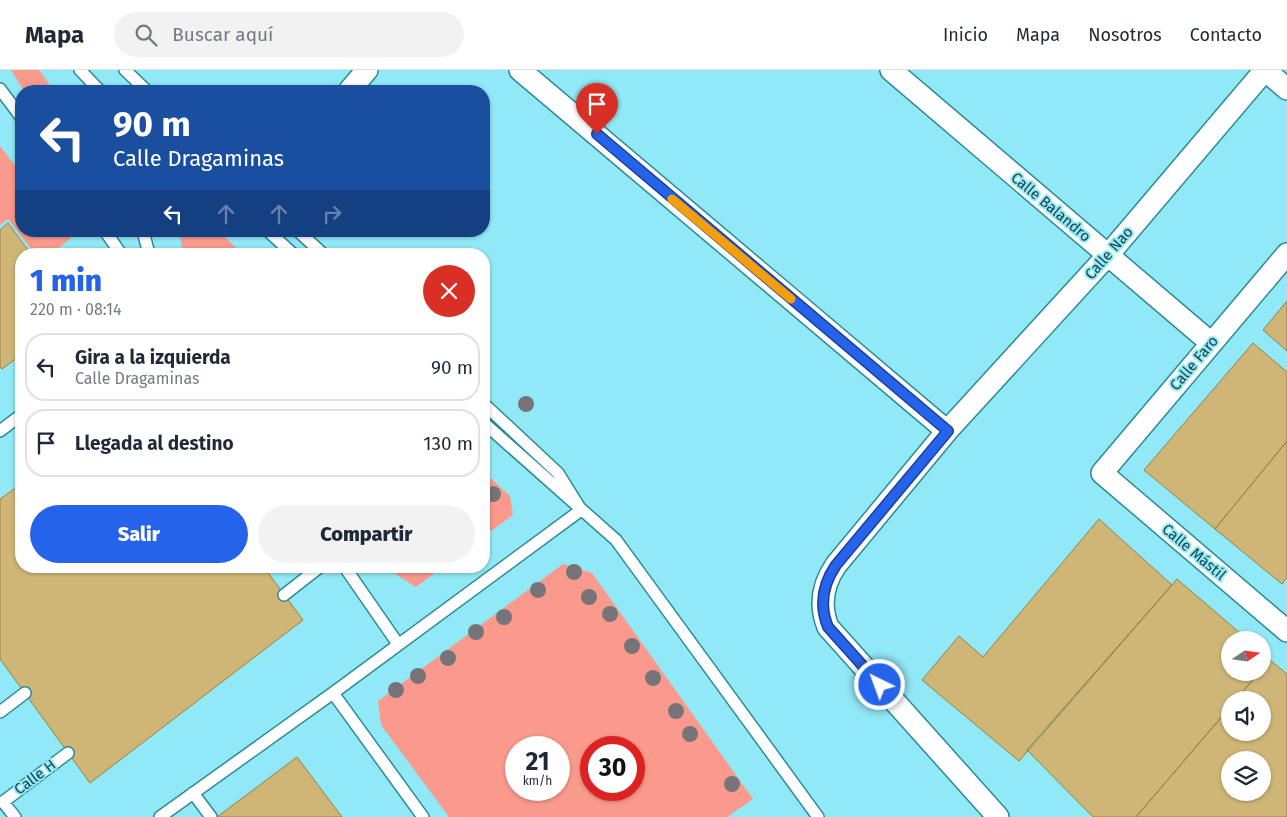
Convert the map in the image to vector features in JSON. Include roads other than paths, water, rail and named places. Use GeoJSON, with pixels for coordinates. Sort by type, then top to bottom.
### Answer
{"type":"FeatureCollection","features":[{"type":"Feature","properties":{"kind":"street"},"geometry":{"type":"LineString","coordinates":[[354,85],[367,70]]}},
{"type":"Feature","properties":{"kind":"street"},"geometry":{"type":"LineString","coordinates":[[520,70],[948,431]]}},
{"type":"Feature","properties":{"kind":"street","name":"Calle Balandro"},"geometry":{"type":"LineString","coordinates":[[891,70],[1211,343]]}},
{"type":"Feature","properties":{"kind":"street"},"geometry":{"type":"LineString","coordinates":[[1265,70],[1287,89]]}},
{"type":"Feature","properties":{"kind":"street","name":"Calle Nao"},"geometry":{"type":"LineString","coordinates":[[998,817],[828,627],[824,617],[822,602],[824,587],[836,565],[948,431],[1108,255],[1265,70]]}},
{"type":"Feature","properties":{"kind":"street","name":"Calle Faro"},"geometry":{"type":"LineString","coordinates":[[1102,473],[1287,254]]}},
{"type":"Feature","properties":{"kind":"street","name":"Calle Mástil"},"geometry":{"type":"LineString","coordinates":[[1102,473],[1287,630]]}},
{"type":"Feature","properties":{"kind":"lane"},"geometry":{"type":"LineString","coordinates":[[80,70],[94,85]]}},
{"type":"Feature","properties":{"kind":"lane"},"geometry":{"type":"LineString","coordinates":[[90,70],[100,85]]}},
{"type":"Feature","properties":{"kind":"lane"},"geometry":{"type":"LineString","coordinates":[[125,70],[141,85]]}},
{"type":"Feature","properties":{"kind":"lane"},"geometry":{"type":"LineString","coordinates":[[0,88],[15,109]]}},
{"type":"Feature","properties":{"kind":"lane"},"geometry":{"type":"LineString","coordinates":[[109,237],[117,248]]}},
{"type":"Feature","properties":{"kind":"lane"},"geometry":{"type":"LineString","coordinates":[[275,237],[286,248]]}},
{"type":"Feature","properties":{"kind":"lane"},"geometry":{"type":"LineString","coordinates":[[304,237],[316,248]]}},
{"type":"Feature","properties":{"kind":"lane"},"geometry":{"type":"LineString","coordinates":[[490,410],[558,473],[581,510]]}},
{"type":"Feature","properties":{"kind":"lane"},"geometry":{"type":"LineString","coordinates":[[0,431],[15,420]]}},
{"type":"Feature","properties":{"kind":"lane"},"geometry":{"type":"LineString","coordinates":[[490,428],[616,540],[818,817]]}},
{"type":"Feature","properties":{"kind":"lane"},"geometry":{"type":"LineString","coordinates":[[160,817],[333,693],[581,510]]}},
{"type":"Feature","properties":{"kind":"lane"},"geometry":{"type":"LineString","coordinates":[[284,595],[312,573]]}},
{"type":"Feature","properties":{"kind":"lane"},"geometry":{"type":"LineString","coordinates":[[349,573],[398,644]]}},
{"type":"Feature","properties":{"kind":"lane"},"geometry":{"type":"LineString","coordinates":[[0,712],[25,693]]}},
{"type":"Feature","properties":{"kind":"lane"},"geometry":{"type":"LineString","coordinates":[[333,693],[423,817]]}},
{"type":"Feature","properties":{"kind":"lane","name":"Calle H"},"geometry":{"type":"LineString","coordinates":[[15,817],[1,800],[68,752]]}},
{"type":"Feature","properties":{"kind":"lane"},"geometry":{"type":"LineString","coordinates":[[193,793],[211,817]]}}]}
